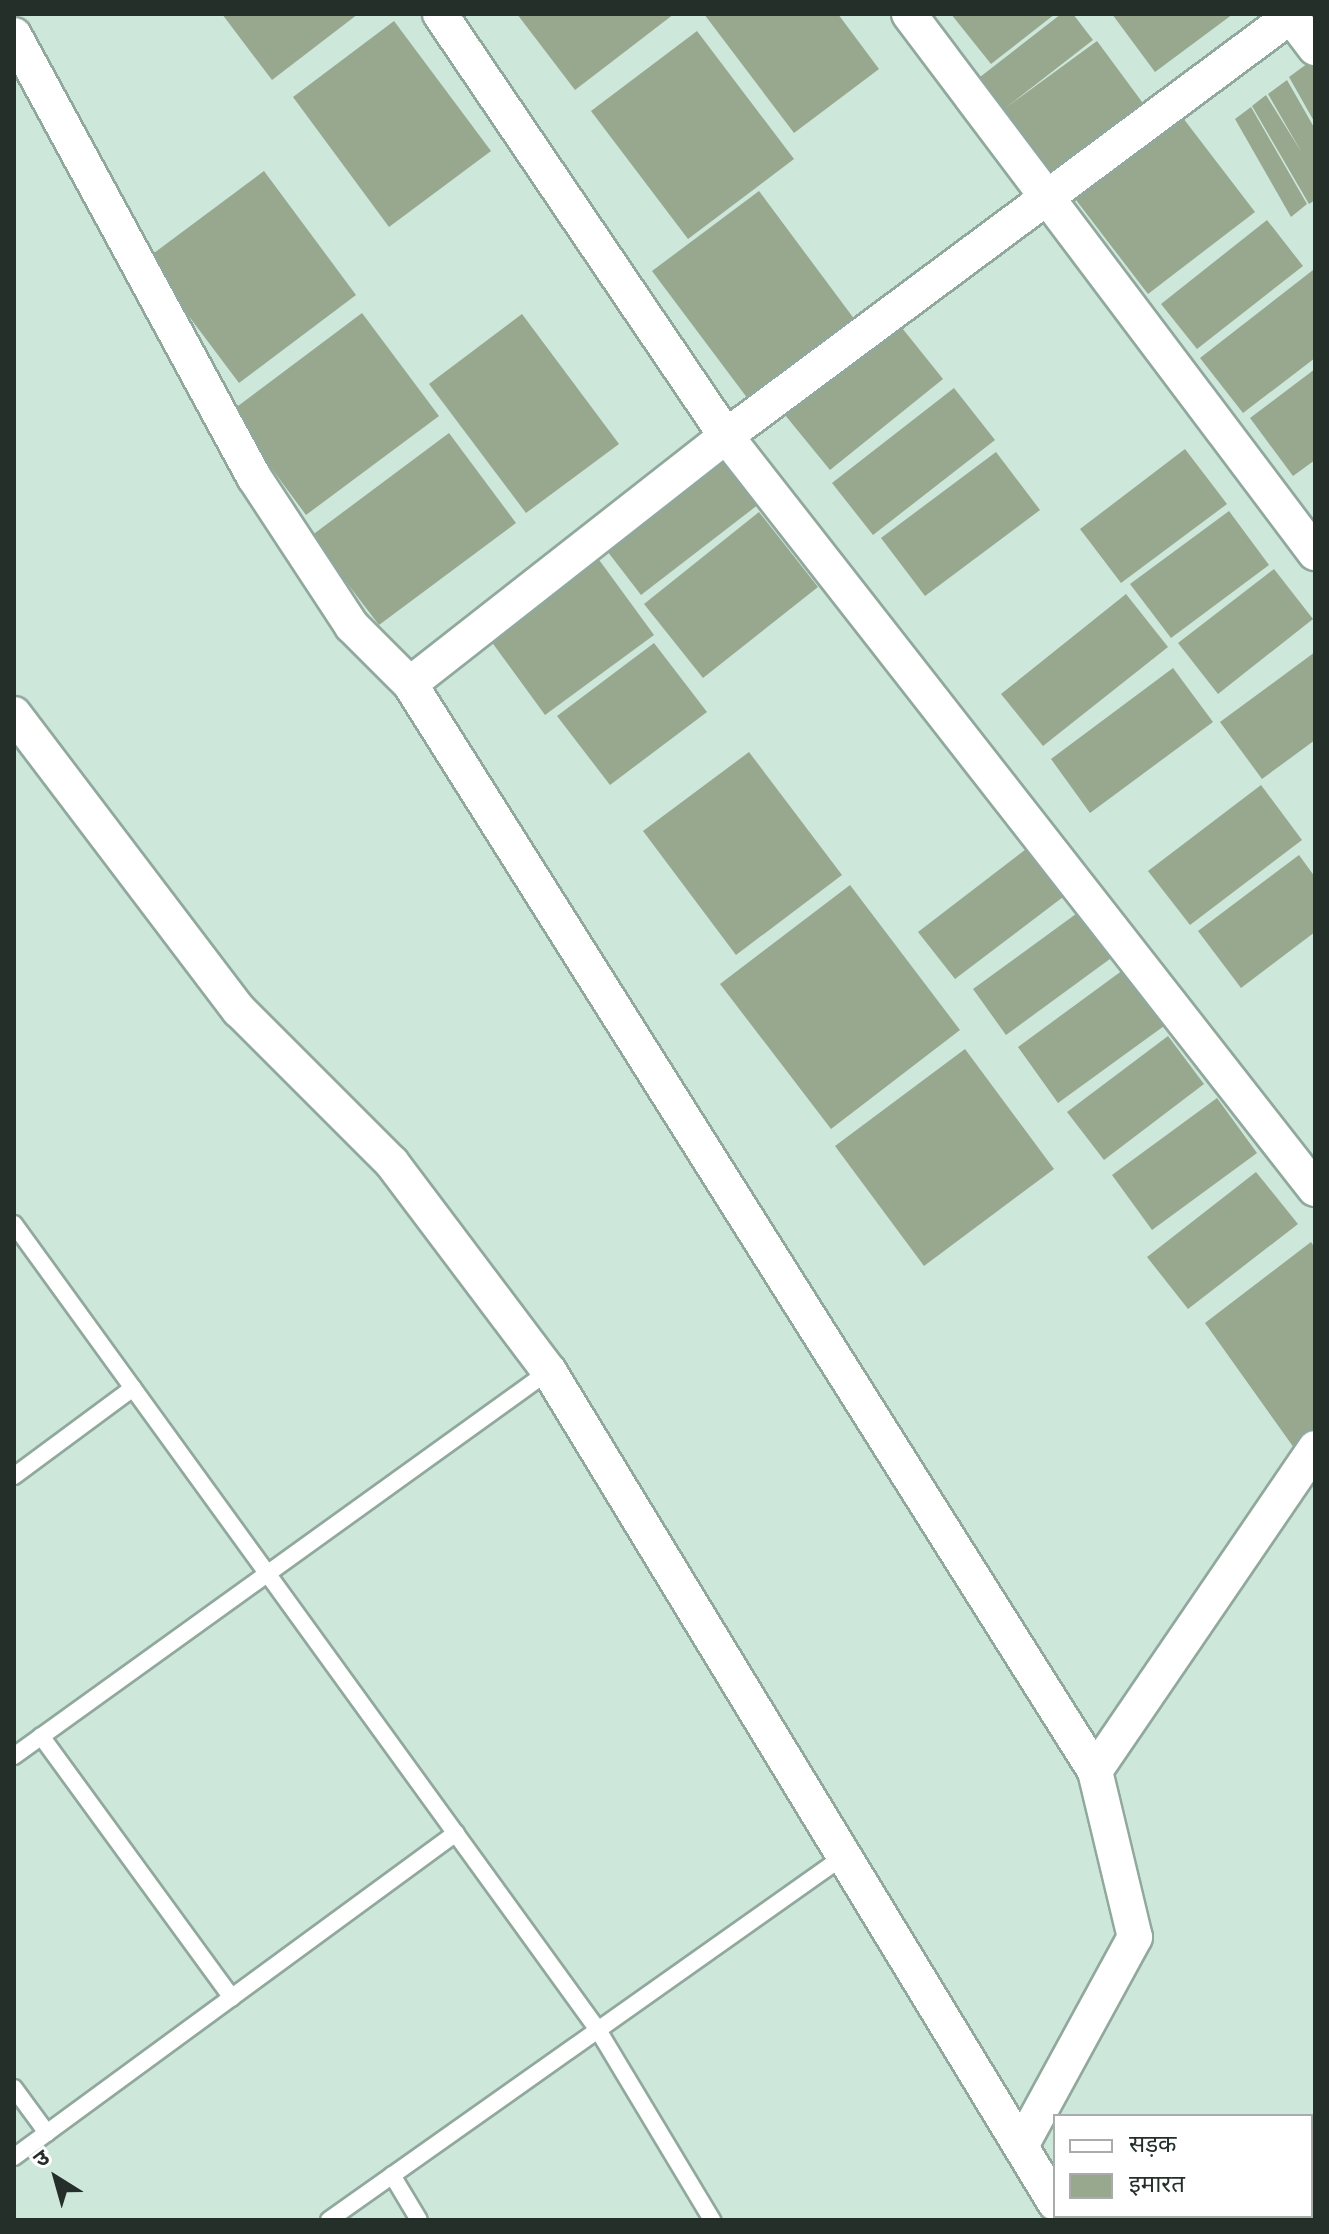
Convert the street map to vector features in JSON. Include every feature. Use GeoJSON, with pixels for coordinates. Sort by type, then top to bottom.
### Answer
{"type":"FeatureCollection","features":[{"type":"Feature","properties":{"kind":"street"},"geometry":{"type":"LineString","coordinates":[[440,14],[726,436],[1315,1189]]}},
{"type":"Feature","properties":{"kind":"street"},"geometry":{"type":"LineString","coordinates":[[909,14],[1315,553]]}},
{"type":"Feature","properties":{"kind":"street"},"geometry":{"type":"LineString","coordinates":[[410,684],[726,436],[1049,200],[1290,15],[1315,48]]}},
{"type":"Feature","properties":{"kind":"street"},"geometry":{"type":"LineString","coordinates":[[14,35],[254,477],[352,626],[410,684],[1095,1771],[1135,1937],[1022,2144]]}},
{"type":"Feature","properties":{"kind":"street"},"geometry":{"type":"LineString","coordinates":[[14,714],[239,1010],[392,1163],[549,1371],[1053,2199]]}},
{"type":"Feature","properties":{"kind":"street"},"geometry":{"type":"LineString","coordinates":[[1095,1771],[1315,1448]]}},
{"type":"Feature","properties":{"kind":"lane"},"geometry":{"type":"LineString","coordinates":[[14,1224],[598,2030],[712,2220]]}},
{"type":"Feature","properties":{"kind":"lane"},"geometry":{"type":"LineString","coordinates":[[14,1756],[549,1371]]}},
{"type":"Feature","properties":{"kind":"lane"},"geometry":{"type":"LineString","coordinates":[[14,1476],[133,1388]]}},
{"type":"Feature","properties":{"kind":"lane"},"geometry":{"type":"LineString","coordinates":[[41,1736],[232,1998]]}},
{"type":"Feature","properties":{"kind":"lane"},"geometry":{"type":"LineString","coordinates":[[14,2157],[456,1833]]}},
{"type":"Feature","properties":{"kind":"lane"},"geometry":{"type":"LineString","coordinates":[[329,2220],[844,1856]]}},
{"type":"Feature","properties":{"kind":"lane"},"geometry":{"type":"LineString","coordinates":[[14,2088],[47,2133]]}},
{"type":"Feature","properties":{"kind":"lane"},"geometry":{"type":"LineString","coordinates":[[392,2175],[419,2220]]}},
{"type":"Feature","properties":{"kind":"building"},"geometry":{"type":"Polygon","coordinates":[[[222,14],[358,14],[272,80],[222,14]]]}},
{"type":"Feature","properties":{"kind":"building"},"geometry":{"type":"Polygon","coordinates":[[[517,14],[674,14],[575,90],[517,14]]]}},
{"type":"Feature","properties":{"kind":"building"},"geometry":{"type":"Polygon","coordinates":[[[704,14],[838,14],[879,69],[794,133],[704,14]]]}},
{"type":"Feature","properties":{"kind":"building"},"geometry":{"type":"Polygon","coordinates":[[[951,14],[1055,14],[991,64],[951,14]]]}},
{"type":"Feature","properties":{"kind":"building"},"geometry":{"type":"Polygon","coordinates":[[[1061,14],[1073,14],[1093,40],[1004,109],[1097,41],[1148,110],[1046,184],[971,84],[1061,14]]]}},
{"type":"Feature","properties":{"kind":"building"},"geometry":{"type":"Polygon","coordinates":[[[1112,14],[1233,14],[1155,72],[1112,14]]]}},
{"type":"Feature","properties":{"kind":"building"},"geometry":{"type":"Polygon","coordinates":[[[394,21],[491,151],[389,227],[293,97],[394,21]]]}},
{"type":"Feature","properties":{"kind":"building"},"geometry":{"type":"Polygon","coordinates":[[[697,31],[794,159],[688,239],[591,111],[697,31]]]}},
{"type":"Feature","properties":{"kind":"building"},"geometry":{"type":"Polygon","coordinates":[[[1315,58],[1315,123],[1289,77],[1315,58]]]}},
{"type":"Feature","properties":{"kind":"building"},"geometry":{"type":"Polygon","coordinates":[[[1287,80],[1315,129],[1315,200],[1309,204],[1252,106],[1266,95],[1302,153],[1268,94],[1287,80]]]}},
{"type":"Feature","properties":{"kind":"building"},"geometry":{"type":"Polygon","coordinates":[[[1251,107],[1307,204],[1291,217],[1235,119],[1251,107]]]}},
{"type":"Feature","properties":{"kind":"building"},"geometry":{"type":"Polygon","coordinates":[[[1183,118],[1255,212],[1148,294],[1076,200],[1183,118]]]}},
{"type":"Feature","properties":{"kind":"building"},"geometry":{"type":"Polygon","coordinates":[[[264,171],[356,295],[239,383],[146,259],[264,171]]]}},
{"type":"Feature","properties":{"kind":"building"},"geometry":{"type":"Polygon","coordinates":[[[759,191],[855,320],[748,399],[652,271],[759,191]]]}},
{"type":"Feature","properties":{"kind":"building"},"geometry":{"type":"Polygon","coordinates":[[[1267,220],[1303,266],[1197,349],[1161,304],[1267,220]]]}},
{"type":"Feature","properties":{"kind":"building"},"geometry":{"type":"Polygon","coordinates":[[[1313,270],[1315,358],[1243,413],[1200,358],[1313,270]]]}},
{"type":"Feature","properties":{"kind":"building"},"geometry":{"type":"Polygon","coordinates":[[[362,313],[439,416],[306,515],[230,412],[362,313]]]}},
{"type":"Feature","properties":{"kind":"building"},"geometry":{"type":"Polygon","coordinates":[[[522,314],[619,444],[526,513],[429,384],[522,314]]]}},
{"type":"Feature","properties":{"kind":"building"},"geometry":{"type":"Polygon","coordinates":[[[898,323],[943,379],[830,470],[785,415],[898,323]]]}},
{"type":"Feature","properties":{"kind":"building"},"geometry":{"type":"Polygon","coordinates":[[[1315,369],[1315,460],[1293,476],[1250,418],[1315,369]]]}},
{"type":"Feature","properties":{"kind":"building"},"geometry":{"type":"Polygon","coordinates":[[[954,388],[995,440],[873,535],[832,483],[954,388]]]}},
{"type":"Feature","properties":{"kind":"building"},"geometry":{"type":"Polygon","coordinates":[[[449,433],[516,523],[379,625],[311,536],[449,433]]]}},
{"type":"Feature","properties":{"kind":"building"},"geometry":{"type":"Polygon","coordinates":[[[1185,449],[1227,504],[1121,583],[1080,529],[1185,449]]]}},
{"type":"Feature","properties":{"kind":"building"},"geometry":{"type":"Polygon","coordinates":[[[719,452],[759,504],[641,595],[601,543],[719,452]]]}},
{"type":"Feature","properties":{"kind":"building"},"geometry":{"type":"Polygon","coordinates":[[[996,452],[1040,510],[925,596],[881,538],[996,452]]]}},
{"type":"Feature","properties":{"kind":"building"},"geometry":{"type":"Polygon","coordinates":[[[1229,511],[1269,565],[1171,638],[1130,584],[1229,511]]]}},
{"type":"Feature","properties":{"kind":"building"},"geometry":{"type":"Polygon","coordinates":[[[759,512],[818,587],[703,678],[644,604],[759,512]]]}},
{"type":"Feature","properties":{"kind":"building"},"geometry":{"type":"Polygon","coordinates":[[[597,557],[654,635],[545,715],[488,637],[597,557]]]}},
{"type":"Feature","properties":{"kind":"building"},"geometry":{"type":"Polygon","coordinates":[[[1274,569],[1313,619],[1218,694],[1178,643],[1274,569]]]}},
{"type":"Feature","properties":{"kind":"building"},"geometry":{"type":"Polygon","coordinates":[[[1126,594],[1168,647],[1043,746],[1001,694],[1126,594]]]}},
{"type":"Feature","properties":{"kind":"building"},"geometry":{"type":"Polygon","coordinates":[[[654,643],[707,712],[610,785],[557,716],[654,643]]]}},
{"type":"Feature","properties":{"kind":"building"},"geometry":{"type":"Polygon","coordinates":[[[1315,652],[1315,740],[1262,779],[1220,722],[1315,652]]]}},
{"type":"Feature","properties":{"kind":"building"},"geometry":{"type":"Polygon","coordinates":[[[1173,668],[1213,722],[1090,813],[1051,759],[1173,668]]]}},
{"type":"Feature","properties":{"kind":"building"},"geometry":{"type":"Polygon","coordinates":[[[749,752],[842,875],[736,955],[643,831],[749,752]]]}},
{"type":"Feature","properties":{"kind":"building"},"geometry":{"type":"Polygon","coordinates":[[[1261,785],[1302,840],[1190,925],[1148,871],[1261,785]]]}},
{"type":"Feature","properties":{"kind":"building"},"geometry":{"type":"Polygon","coordinates":[[[1030,846],[1067,894],[955,979],[918,932],[1030,846]]]}},
{"type":"Feature","properties":{"kind":"building"},"geometry":{"type":"Polygon","coordinates":[[[1299,855],[1315,877],[1315,932],[1241,988],[1198,931],[1299,855]]]}},
{"type":"Feature","properties":{"kind":"building"},"geometry":{"type":"Polygon","coordinates":[[[850,885],[960,1030],[831,1129],[720,984],[850,885]]]}},
{"type":"Feature","properties":{"kind":"building"},"geometry":{"type":"Polygon","coordinates":[[[1080,911],[1114,956],[1006,1035],[973,989],[1080,911]]]}},
{"type":"Feature","properties":{"kind":"building"},"geometry":{"type":"Polygon","coordinates":[[[1123,970],[1164,1026],[1058,1103],[1018,1047],[1123,970]]]}},
{"type":"Feature","properties":{"kind":"building"},"geometry":{"type":"Polygon","coordinates":[[[1168,1036],[1204,1084],[1104,1160],[1067,1112],[1168,1036]]]}},
{"type":"Feature","properties":{"kind":"building"},"geometry":{"type":"Polygon","coordinates":[[[965,1049],[1054,1169],[924,1266],[835,1146],[965,1049]]]}},
{"type":"Feature","properties":{"kind":"building"},"geometry":{"type":"Polygon","coordinates":[[[1217,1098],[1257,1153],[1152,1230],[1112,1175],[1217,1098]]]}},
{"type":"Feature","properties":{"kind":"building"},"geometry":{"type":"Polygon","coordinates":[[[1256,1172],[1298,1224],[1188,1309],[1147,1257],[1256,1172]]]}},
{"type":"Feature","properties":{"kind":"building"},"geometry":{"type":"Polygon","coordinates":[[[1311,1242],[1315,1248],[1315,1438],[1302,1459],[1205,1323],[1311,1242]]]}}]}
